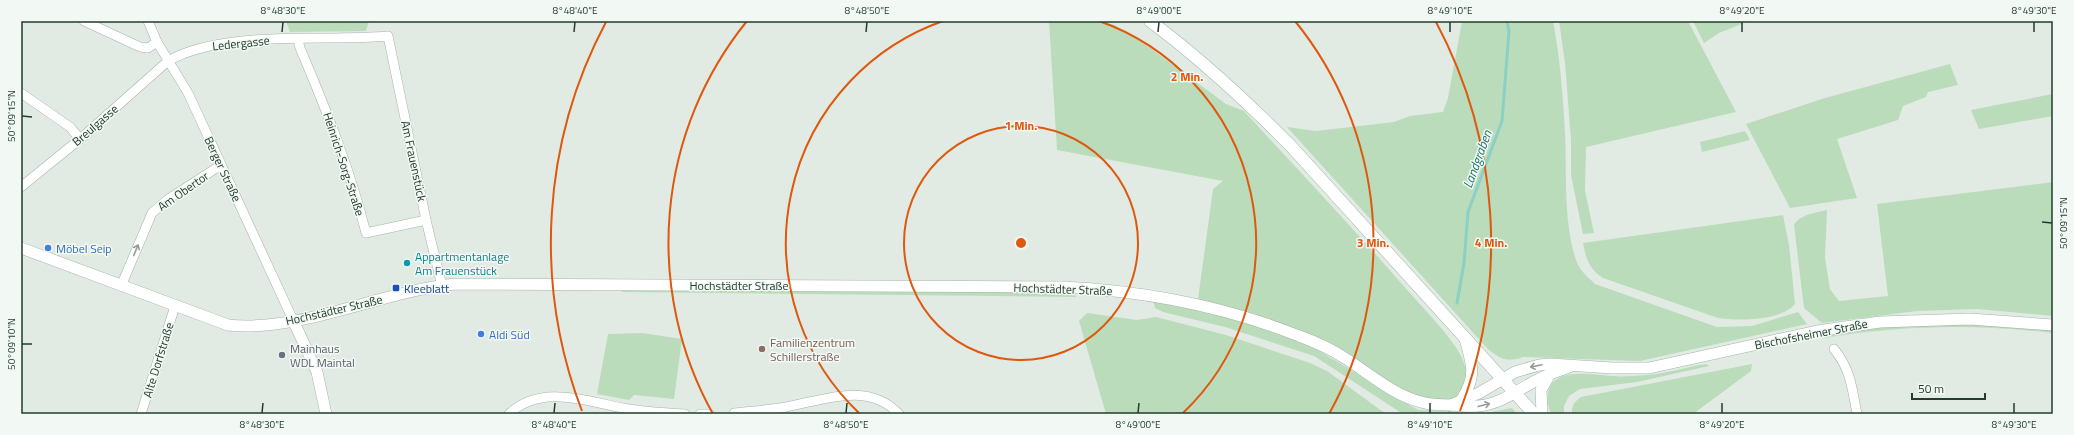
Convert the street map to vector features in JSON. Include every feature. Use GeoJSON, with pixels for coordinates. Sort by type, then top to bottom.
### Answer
{"type":"FeatureCollection","features":[{"type":"Feature","properties":{"kind":"main road"},"geometry":{"type":"LineString","coordinates":[[1150,21],[1215,73],[1256,111],[1371,234],[1534,414]]}},
{"type":"Feature","properties":{"kind":"street"},"geometry":{"type":"LineString","coordinates":[[84,21],[140,47],[148,48],[156,42]]}},
{"type":"Feature","properties":{"kind":"street","name":"Berger Straße"},"geometry":{"type":"LineString","coordinates":[[148,21],[156,42],[188,93],[293,320]]}},
{"type":"Feature","properties":{"kind":"street","name":"Ledergasse"},"geometry":{"type":"LineString","coordinates":[[168,62],[179,55],[212,45],[298,38],[388,36]]}},
{"type":"Feature","properties":{"kind":"street","name":"Am Frauenstück"},"geometry":{"type":"LineString","coordinates":[[388,36],[426,220],[442,286]]}},
{"type":"Feature","properties":{"kind":"street","name":"Heinrich-Sorg-Straße"},"geometry":{"type":"LineString","coordinates":[[298,38],[300,48],[339,144],[366,234],[426,220]]}},
{"type":"Feature","properties":{"kind":"street","name":"Breulgasse"},"geometry":{"type":"LineString","coordinates":[[21,187],[80,139],[168,62]]}},
{"type":"Feature","properties":{"kind":"street"},"geometry":{"type":"LineString","coordinates":[[21,93],[70,128],[80,139]]}},
{"type":"Feature","properties":{"kind":"street","name":"Am Obertor"},"geometry":{"type":"LineString","coordinates":[[121,286],[152,213],[167,200],[221,165]]}},
{"type":"Feature","properties":{"kind":"street","name":"Hochstädter Straße"},"geometry":{"type":"LineString","coordinates":[[21,248],[228,325],[259,326],[293,320],[442,286],[506,283],[1041,287],[1120,291],[1199,304],[1260,322],[1326,347],[1412,400],[1434,405],[1479,406],[1515,394]]}},
{"type":"Feature","properties":{"kind":"street","name":"Alte Dorfstraße"},"geometry":{"type":"LineString","coordinates":[[141,414],[175,306]]}},
{"type":"Feature","properties":{"kind":"street","name":"Bischofsheimer Straße"},"geometry":{"type":"LineString","coordinates":[[1502,379],[1524,369],[1539,365],[1551,364],[1649,368],[1817,331],[1880,322],[1930,318],[1970,319],[2053,325]]}},
{"type":"Feature","properties":{"kind":"street"},"geometry":{"type":"LineString","coordinates":[[293,320],[317,372],[326,414]]}},
{"type":"Feature","properties":{"kind":"street"},"geometry":{"type":"LineString","coordinates":[[1462,399],[1471,384],[1472,377],[1472,370],[1465,339]]}},
{"type":"Feature","properties":{"kind":"street"},"geometry":{"type":"LineString","coordinates":[[1834,349],[1844,361],[1850,376],[1857,414]]}},
{"type":"Feature","properties":{"kind":"street","name":"Bischofsheimer Straße"},"geometry":{"type":"LineString","coordinates":[[1515,394],[1550,374],[1572,366]]}},
{"type":"Feature","properties":{"kind":"street"},"geometry":{"type":"LineString","coordinates":[[1542,414],[1541,390],[1550,374]]}},
{"type":"Feature","properties":{"kind":"street"},"geometry":{"type":"LineString","coordinates":[[1451,405],[1479,393],[1502,379]]}},
{"type":"Feature","properties":{"kind":"street"},"geometry":{"type":"LineString","coordinates":[[734,413],[785,407],[858,394],[882,400],[899,414]]}},
{"type":"Feature","properties":{"kind":"street"},"geometry":{"type":"LineString","coordinates":[[509,414],[526,402],[537,398],[559,396],[642,411],[685,414]]}},
{"type":"Feature","properties":{"kind":"street"},"geometry":{"type":"LineString","coordinates":[[700,414],[710,414]]}},
{"type":"Feature","properties":{"kind":"green space"},"geometry":{"type":"Polygon","coordinates":[[[286,21],[369,21],[366,31],[290,32],[286,21]]]}},
{"type":"Feature","properties":{"kind":"green space"},"geometry":{"type":"Polygon","coordinates":[[[1049,21],[1097,21],[1115,25],[1146,45],[1226,104],[1244,111],[1368,246],[1452,341],[1462,358],[1466,373],[1464,389],[1461,393],[1457,397],[1444,402],[1427,400],[1388,381],[1320,338],[1260,316],[1198,299],[1213,189],[1223,181],[1057,150],[1049,21]]]}},
{"type":"Feature","properties":{"kind":"green space"},"geometry":{"type":"Polygon","coordinates":[[[1462,21],[1553,21],[1563,105],[1566,197],[1569,229],[1577,264],[1595,284],[1717,327],[1752,326],[1798,312],[1807,324],[1640,361],[1523,357],[1508,360],[1496,355],[1487,348],[1287,127],[1316,131],[1394,122],[1410,116],[1443,112],[1448,98],[1462,21]]]}},
{"type":"Feature","properties":{"kind":"green space"},"geometry":{"type":"Polygon","coordinates":[[[1559,21],[1688,21],[1736,112],[1586,147],[1585,191],[1594,233],[1583,234],[1571,175],[1571,140],[1565,63],[1559,21]]]}},
{"type":"Feature","properties":{"kind":"green space"},"geometry":{"type":"Polygon","coordinates":[[[1693,21],[1749,21],[1719,33],[1704,43],[1693,21]]]}},
{"type":"Feature","properties":{"kind":"green space"},"geometry":{"type":"Polygon","coordinates":[[[1950,64],[1958,85],[1928,92],[1926,97],[1903,106],[1898,120],[1837,139],[1857,198],[1790,208],[1746,124],[1825,98],[1950,64]]]}},
{"type":"Feature","properties":{"kind":"green space"},"geometry":{"type":"Polygon","coordinates":[[[2053,94],[2053,116],[1979,129],[1971,110],[2053,94]]]}},
{"type":"Feature","properties":{"kind":"green space"},"geometry":{"type":"Polygon","coordinates":[[[1745,131],[1750,140],[1702,152],[1700,142],[1745,131]]]}},
{"type":"Feature","properties":{"kind":"green space"},"geometry":{"type":"Polygon","coordinates":[[[2053,182],[2053,316],[1977,309],[1917,311],[1822,323],[1804,308],[1794,225],[1800,218],[1827,210],[1825,258],[1830,289],[1839,301],[1888,296],[1877,204],[2053,182]]]}},
{"type":"Feature","properties":{"kind":"green space"},"geometry":{"type":"Polygon","coordinates":[[[1783,215],[1789,245],[1795,304],[1788,310],[1770,317],[1747,319],[1718,318],[1603,278],[1591,267],[1585,254],[1583,243],[1783,215]]]}},
{"type":"Feature","properties":{"kind":"green space"},"geometry":{"type":"Polygon","coordinates":[[[622,288],[1073,292],[1076,297],[622,292],[622,288]]]}},
{"type":"Feature","properties":{"kind":"green space"},"geometry":{"type":"Polygon","coordinates":[[[1153,300],[1198,309],[1258,326],[1297,341],[1316,349],[1418,410],[1486,413],[1512,408],[1517,414],[1403,414],[1314,356],[1225,327],[1163,312],[1155,308],[1153,300]]]}},
{"type":"Feature","properties":{"kind":"green space"},"geometry":{"type":"Polygon","coordinates":[[[1087,313],[1137,320],[1156,317],[1226,335],[1310,363],[1327,371],[1386,414],[1106,414],[1079,321],[1087,313]]]}},
{"type":"Feature","properties":{"kind":"green space"},"geometry":{"type":"Polygon","coordinates":[[[1969,323],[2053,330],[2053,333],[1996,328],[1939,327],[1882,330],[1825,338],[1823,335],[1880,326],[1969,323]]]}},
{"type":"Feature","properties":{"kind":"green space"},"geometry":{"type":"Polygon","coordinates":[[[642,333],[682,339],[674,399],[634,395],[629,400],[597,394],[608,334],[642,333]]]}},
{"type":"Feature","properties":{"kind":"green space"},"geometry":{"type":"Polygon","coordinates":[[[1706,364],[1709,366],[1637,382],[1580,389],[1569,396],[1564,406],[1564,414],[1552,414],[1549,407],[1548,393],[1551,384],[1565,375],[1585,374],[1638,376],[1706,364]]]}},
{"type":"Feature","properties":{"kind":"green space"},"geometry":{"type":"Polygon","coordinates":[[[1752,364],[1751,371],[1693,414],[1572,414],[1574,404],[1581,397],[1752,364]]]}},
{"type":"Feature","properties":{"kind":"waterway","name":"Landgraben"},"geometry":{"type":"LineString","coordinates":[[1457,303],[1464,263],[1468,212],[1502,121],[1509,31],[1507,21]]}},
{"type":"Feature","properties":{"kind":"place","name":"Möbel Seip"},"geometry":{"type":"Point","coordinates":[48,248]}},
{"type":"Feature","properties":{"kind":"place","name":"Appartmentanlage Am Frauenstück"},"geometry":{"type":"Point","coordinates":[407,263]}},
{"type":"Feature","properties":{"kind":"place","name":"Kleeblatt"},"geometry":{"type":"Point","coordinates":[396,288]}},
{"type":"Feature","properties":{"kind":"place","name":"Aldi Süd"},"geometry":{"type":"Point","coordinates":[481,334]}},
{"type":"Feature","properties":{"kind":"place","name":"Familienzentrum Schillerstraße"},"geometry":{"type":"Point","coordinates":[762,349]}},
{"type":"Feature","properties":{"kind":"place","name":"Mainhaus WDL Maintal"},"geometry":{"type":"Point","coordinates":[282,355]}}]}
